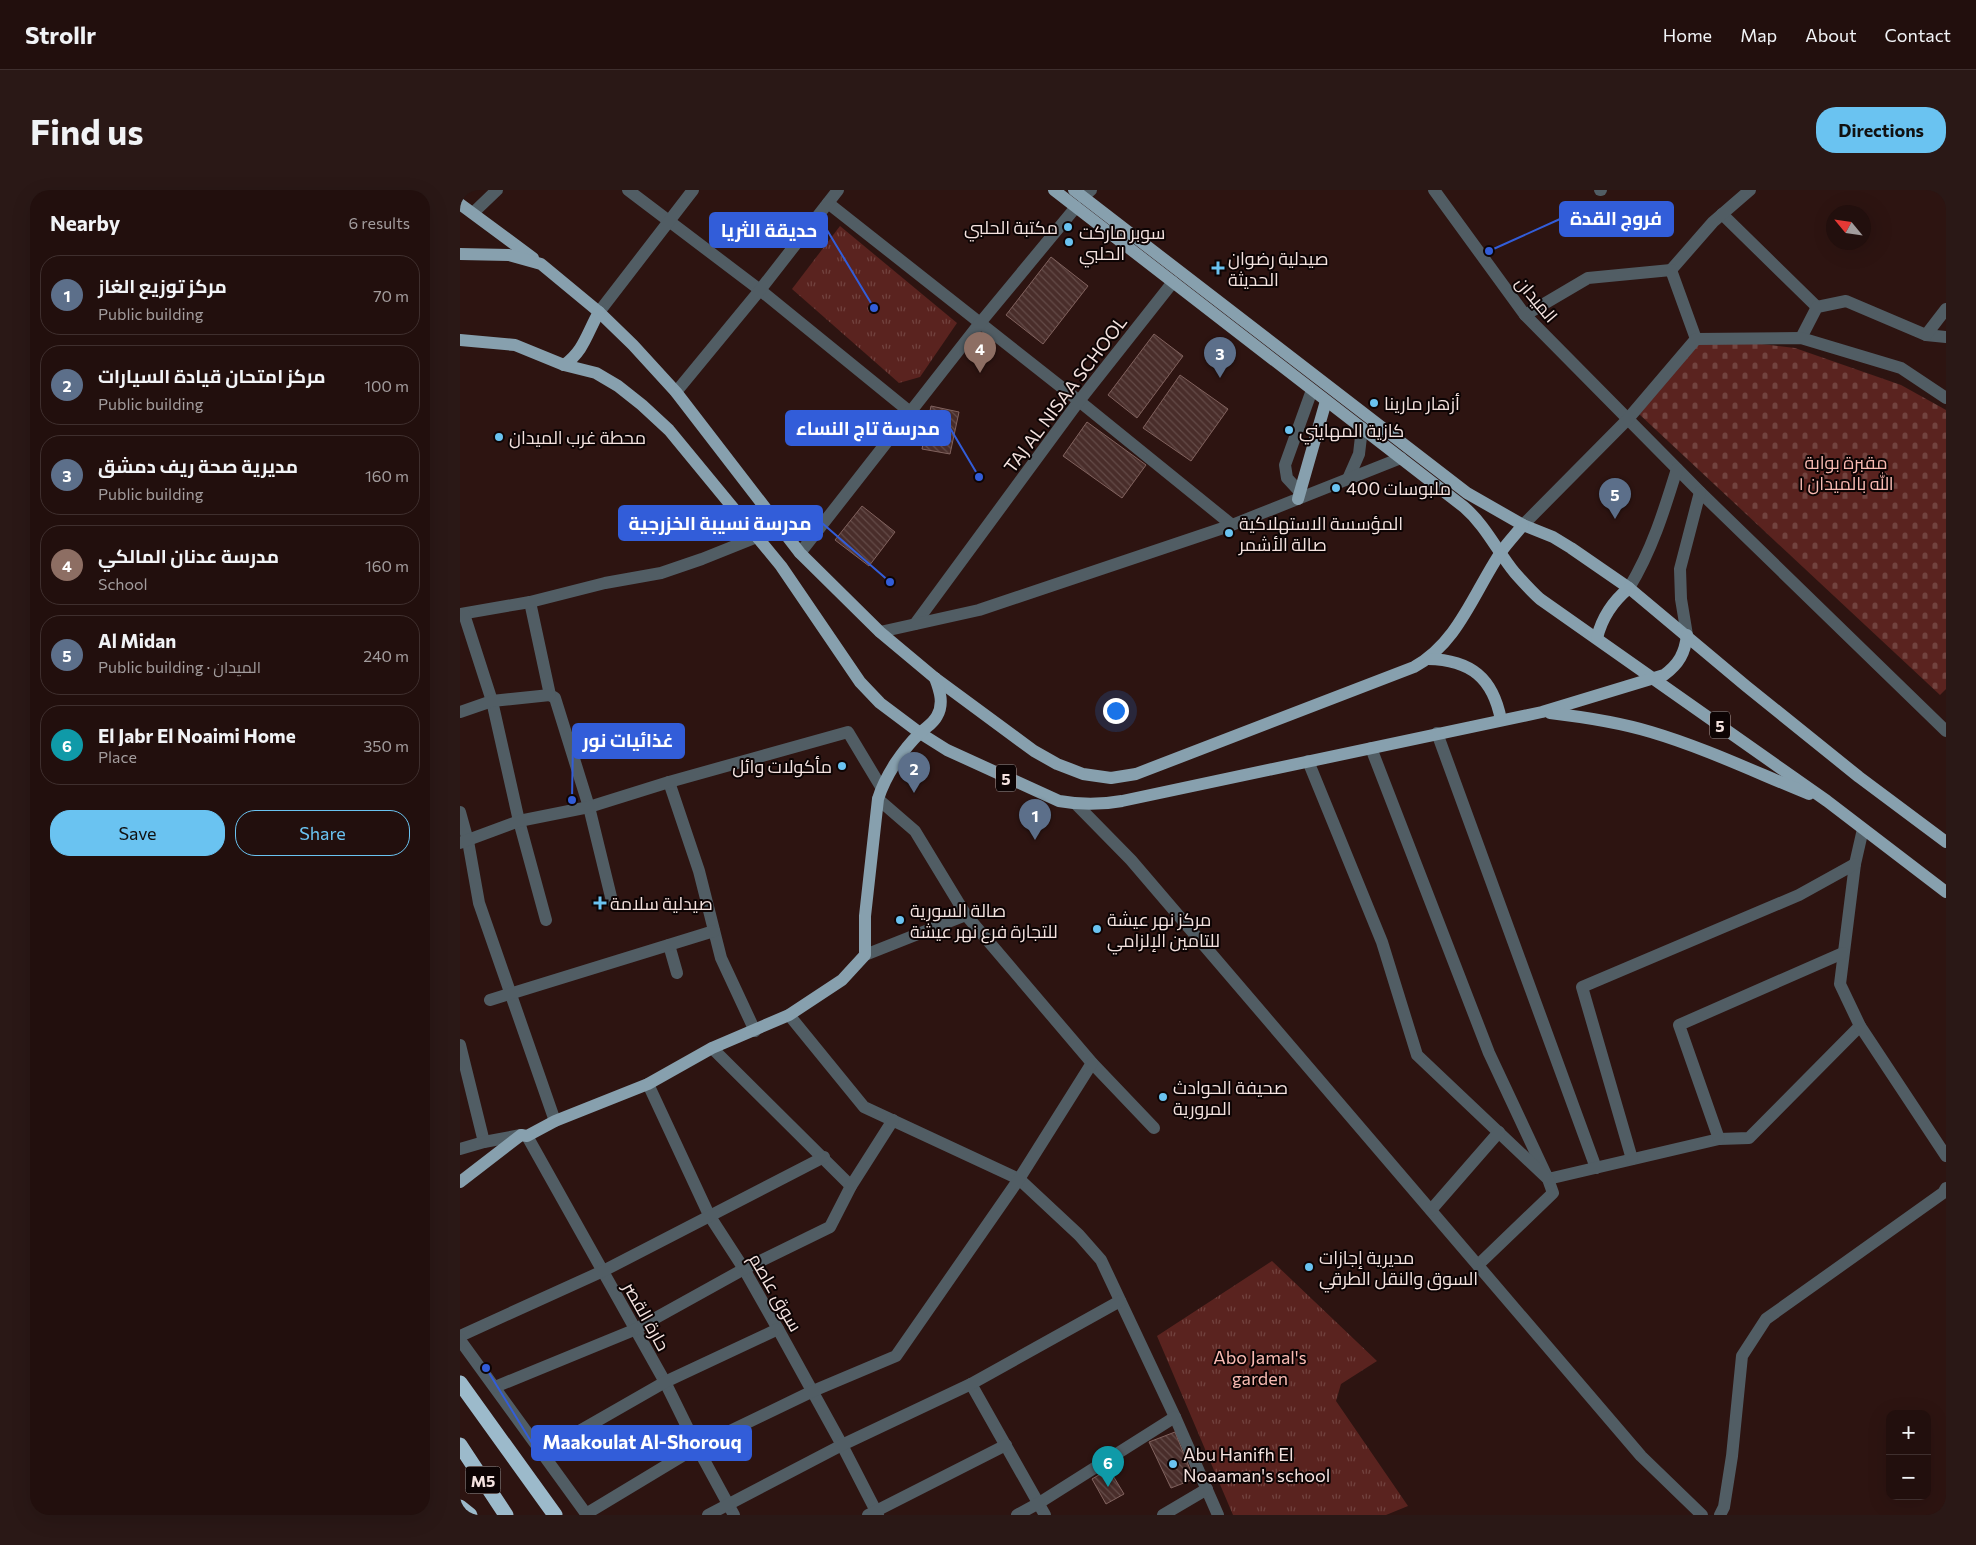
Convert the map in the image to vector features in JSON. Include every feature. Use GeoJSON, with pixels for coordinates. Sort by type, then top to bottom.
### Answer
{"type":"FeatureCollection","features":[{"type":"Feature","properties":{"kind":"highway","name":"M5"},"geometry":{"type":"LineString","coordinates":[[460,1383],[555,1515]]}},
{"type":"Feature","properties":{"kind":"highway","name":"M5"},"geometry":{"type":"LineString","coordinates":[[460,1445],[506,1515]]}},
{"type":"Feature","properties":{"kind":"highway"},"geometry":{"type":"LineString","coordinates":[[460,1507],[470,1515]]}},
{"type":"Feature","properties":{"kind":"main road"},"geometry":{"type":"LineString","coordinates":[[1054,190],[1081,196],[1466,493],[1524,525],[1565,544],[1629,588],[1746,686],[1852,771],[1946,842]]}},
{"type":"Feature","properties":{"kind":"main road"},"geometry":{"type":"LineString","coordinates":[[1081,196],[1173,282],[1477,518],[1501,553]]}},
{"type":"Feature","properties":{"kind":"main road"},"geometry":{"type":"LineString","coordinates":[[460,204],[541,264]]}},
{"type":"Feature","properties":{"kind":"main road","name":"5"},"geometry":{"type":"LineString","coordinates":[[460,254],[510,255],[541,264],[599,312],[633,345],[676,392],[800,553],[880,632],[935,678],[1034,751],[1057,764],[1083,774],[1111,778],[1136,774],[1414,667],[1428,659],[1445,642],[1460,622],[1501,553],[1524,525]]}},
{"type":"Feature","properties":{"kind":"main road"},"geometry":{"type":"LineString","coordinates":[[564,365],[576,357],[582,349],[599,312]]}},
{"type":"Feature","properties":{"kind":"main road","name":"5"},"geometry":{"type":"LineString","coordinates":[[460,340],[515,345],[564,365],[596,373],[618,386],[669,430],[780,566],[860,682],[880,703],[920,733],[947,750],[1042,795],[1059,801],[1099,805],[1122,802],[1542,712],[1655,679],[1672,669],[1679,661],[1684,653],[1687,635]]}},
{"type":"Feature","properties":{"kind":"main road"},"geometry":{"type":"LineString","coordinates":[[1299,496],[1326,401]]}},
{"type":"Feature","properties":{"kind":"main road","name":"5"},"geometry":{"type":"LineString","coordinates":[[1501,553],[1515,572],[1540,599],[1826,801],[1946,892]]}},
{"type":"Feature","properties":{"kind":"main road"},"geometry":{"type":"LineString","coordinates":[[1597,638],[1606,612],[1612,603],[1629,588]]}},
{"type":"Feature","properties":{"kind":"main road"},"geometry":{"type":"LineString","coordinates":[[1428,659],[1446,660],[1463,664],[1478,674],[1490,687],[1498,702],[1502,720]]}},
{"type":"Feature","properties":{"kind":"main road"},"geometry":{"type":"LineString","coordinates":[[460,1182],[524,1136],[555,1121],[648,1084],[712,1048],[789,1015],[842,980],[865,955],[865,916],[880,793],[892,768],[920,733],[930,726],[938,715],[941,703],[940,690],[935,678]]}},
{"type":"Feature","properties":{"kind":"main road"},"geometry":{"type":"LineString","coordinates":[[1542,712],[1607,721],[1652,732],[1687,744],[1826,801]]}},
{"type":"Feature","properties":{"kind":"street"},"geometry":{"type":"LineString","coordinates":[[473,213],[497,190]]}},
{"type":"Feature","properties":{"kind":"street"},"geometry":{"type":"LineString","coordinates":[[628,190],[760,290],[910,412]]}},
{"type":"Feature","properties":{"kind":"street"},"geometry":{"type":"LineString","coordinates":[[599,312],[693,190]]}},
{"type":"Feature","properties":{"kind":"street"},"geometry":{"type":"LineString","coordinates":[[676,392],[760,290],[838,190]]}},
{"type":"Feature","properties":{"kind":"street"},"geometry":{"type":"LineString","coordinates":[[1524,315],[1588,278],[1671,270],[1713,222],[1750,190]]}},
{"type":"Feature","properties":{"kind":"street","name":"الميدان"},"geometry":{"type":"LineString","coordinates":[[1439,192],[1524,315],[1700,492],[1946,731]]}},
{"type":"Feature","properties":{"kind":"street"},"geometry":{"type":"LineString","coordinates":[[800,553],[1081,196]]}},
{"type":"Feature","properties":{"kind":"street"},"geometry":{"type":"LineString","coordinates":[[828,203],[1080,401],[1232,525]]}},
{"type":"Feature","properties":{"kind":"street"},"geometry":{"type":"LineString","coordinates":[[1722,214],[1817,307]]}},
{"type":"Feature","properties":{"kind":"street"},"geometry":{"type":"LineString","coordinates":[[1671,270],[1696,339]]}},
{"type":"Feature","properties":{"kind":"street","name":"TAJ AL NISAA SCHOOL"},"geometry":{"type":"LineString","coordinates":[[915,624],[1080,401],[1173,282]]}},
{"type":"Feature","properties":{"kind":"street"},"geometry":{"type":"LineString","coordinates":[[1800,338],[1817,307],[1846,301],[1926,335],[1946,337]]}},
{"type":"Feature","properties":{"kind":"street"},"geometry":{"type":"LineString","coordinates":[[1926,335],[1946,309]]}},
{"type":"Feature","properties":{"kind":"street"},"geometry":{"type":"LineString","coordinates":[[1524,525],[1627,420],[1696,339],[1800,338],[1901,368],[1946,398]]}},
{"type":"Feature","properties":{"kind":"street"},"geometry":{"type":"LineString","coordinates":[[1299,496],[1287,478],[1285,465],[1312,390]]}},
{"type":"Feature","properties":{"kind":"street"},"geometry":{"type":"LineString","coordinates":[[1348,479],[1359,454],[1362,428]]}},
{"type":"Feature","properties":{"kind":"street"},"geometry":{"type":"LineString","coordinates":[[880,632],[979,610],[1232,525],[1299,496],[1401,458]]}},
{"type":"Feature","properties":{"kind":"street"},"geometry":{"type":"LineString","coordinates":[[1629,588],[1654,540],[1677,469]]}},
{"type":"Feature","properties":{"kind":"street"},"geometry":{"type":"LineString","coordinates":[[1687,635],[1680,599],[1680,569],[1700,492]]}},
{"type":"Feature","properties":{"kind":"street"},"geometry":{"type":"LineString","coordinates":[[546,920],[519,821],[492,701],[462,614],[530,602],[605,583],[661,573],[757,537]]}},
{"type":"Feature","properties":{"kind":"street"},"geometry":{"type":"LineString","coordinates":[[530,602],[550,695]]}},
{"type":"Feature","properties":{"kind":"street"},"geometry":{"type":"LineString","coordinates":[[460,712],[492,701],[550,695],[555,698],[589,807],[612,901]]}},
{"type":"Feature","properties":{"kind":"street"},"geometry":{"type":"LineString","coordinates":[[464,842],[519,821],[589,807],[669,782],[848,732],[880,793],[915,831],[966,915],[1092,1063],[1154,1128]]}},
{"type":"Feature","properties":{"kind":"street"},"geometry":{"type":"LineString","coordinates":[[1438,734],[1596,1168]]}},
{"type":"Feature","properties":{"kind":"street"},"geometry":{"type":"LineString","coordinates":[[1371,748],[1489,1053],[1548,1179],[1552,1194],[1478,1265]]}},
{"type":"Feature","properties":{"kind":"street"},"geometry":{"type":"LineString","coordinates":[[1308,761],[1382,942],[1417,1054],[1548,1179]]}},
{"type":"Feature","properties":{"kind":"street"},"geometry":{"type":"LineString","coordinates":[[669,782],[699,871],[721,958],[755,1030]]}},
{"type":"Feature","properties":{"kind":"street"},"geometry":{"type":"LineString","coordinates":[[1076,804],[1131,860],[1641,1456],[1702,1515]]}},
{"type":"Feature","properties":{"kind":"street"},"geometry":{"type":"LineString","coordinates":[[460,812],[464,842],[479,903],[555,1121]]}},
{"type":"Feature","properties":{"kind":"street"},"geometry":{"type":"LineString","coordinates":[[1863,829],[1855,864],[1840,984],[1860,1026],[1946,1156]]}},
{"type":"Feature","properties":{"kind":"street"},"geometry":{"type":"LineString","coordinates":[[1632,1159],[1582,987],[1799,895],[1855,864]]}},
{"type":"Feature","properties":{"kind":"street"},"geometry":{"type":"LineString","coordinates":[[865,955],[966,915]]}},
{"type":"Feature","properties":{"kind":"street"},"geometry":{"type":"LineString","coordinates":[[490,1000],[714,930]]}},
{"type":"Feature","properties":{"kind":"street"},"geometry":{"type":"LineString","coordinates":[[669,945],[677,974]]}},
{"type":"Feature","properties":{"kind":"street"},"geometry":{"type":"LineString","coordinates":[[1719,1139],[1679,1025],[1843,953]]}},
{"type":"Feature","properties":{"kind":"street"},"geometry":{"type":"LineString","coordinates":[[789,1015],[864,1107],[1019,1179],[1079,1235],[1101,1260],[1175,1417],[1218,1515]]}},
{"type":"Feature","properties":{"kind":"street"},"geometry":{"type":"LineString","coordinates":[[1548,1179],[1719,1139],[1749,1138],[1860,1026]]}},
{"type":"Feature","properties":{"kind":"street"},"geometry":{"type":"LineString","coordinates":[[460,1045],[484,1142]]}},
{"type":"Feature","properties":{"kind":"street"},"geometry":{"type":"LineString","coordinates":[[712,1048],[824,1157],[851,1186]]}},
{"type":"Feature","properties":{"kind":"street"},"geometry":{"type":"LineString","coordinates":[[460,1340],[587,1515],[697,1447],[813,1391],[896,1356],[1019,1179],[1092,1063]]}},
{"type":"Feature","properties":{"kind":"street","name":"سوق عاصم"},"geometry":{"type":"LineString","coordinates":[[648,1084],[709,1215],[744,1269],[813,1391],[842,1445],[874,1514]]}},
{"type":"Feature","properties":{"kind":"street"},"geometry":{"type":"LineString","coordinates":[[495,1387],[634,1330],[744,1269],[830,1227],[851,1186],[893,1120]]}},
{"type":"Feature","properties":{"kind":"street"},"geometry":{"type":"LineString","coordinates":[[1431,1210],[1499,1132]]}},
{"type":"Feature","properties":{"kind":"street"},"geometry":{"type":"LineString","coordinates":[[460,1149],[484,1142],[524,1136]]}},
{"type":"Feature","properties":{"kind":"street","name":"حارة القصر"},"geometry":{"type":"LineString","coordinates":[[524,1136],[603,1271],[731,1510]]}},
{"type":"Feature","properties":{"kind":"street"},"geometry":{"type":"LineString","coordinates":[[460,1336],[603,1271],[824,1157]]}},
{"type":"Feature","properties":{"kind":"street"},"geometry":{"type":"LineString","coordinates":[[1720,1515],[1724,1507],[1732,1456],[1742,1356],[1766,1319],[1945,1193]]}},
{"type":"Feature","properties":{"kind":"street"},"geometry":{"type":"LineString","coordinates":[[708,1515],[731,1510],[842,1445],[971,1384],[1120,1301]]}},
{"type":"Feature","properties":{"kind":"street"},"geometry":{"type":"LineString","coordinates":[[541,1453],[664,1382],[778,1329]]}},
{"type":"Feature","properties":{"kind":"street"},"geometry":{"type":"LineString","coordinates":[[971,1384],[1045,1515]]}},
{"type":"Feature","properties":{"kind":"street"},"geometry":{"type":"LineString","coordinates":[[1017,1515],[1039,1504],[1175,1417]]}},
{"type":"Feature","properties":{"kind":"street"},"geometry":{"type":"LineString","coordinates":[[874,1514],[1006,1445]]}},
{"type":"Feature","properties":{"kind":"street"},"geometry":{"type":"LineString","coordinates":[[1163,1515],[1207,1489]]}},
{"type":"Feature","properties":{"kind":"green space"},"geometry":{"type":"Polygon","coordinates":[[[840,226],[957,323],[920,377],[899,383],[792,289],[840,226]]]}},
{"type":"Feature","properties":{"kind":"green space","name":"مقبرة بوابة الله بالميدان ١"},"geometry":{"type":"Polygon","coordinates":[[[1704,337],[1795,348],[1901,385],[1946,410],[1946,689],[1940,695],[1639,414],[1704,337]]]}},
{"type":"Feature","properties":{"kind":"green space","name":"Abo Jamal's garden"},"geometry":{"type":"Polygon","coordinates":[[[1272,1261],[1377,1361],[1341,1384],[1336,1401],[1408,1506],[1386,1515],[1233,1515],[1157,1336],[1272,1261]]]}},
{"type":"Feature","properties":{"kind":"building"},"geometry":{"type":"Polygon","coordinates":[[[1051,257],[1088,286],[1043,344],[1006,315],[1051,257]]]}},
{"type":"Feature","properties":{"kind":"building"},"geometry":{"type":"Polygon","coordinates":[[[1154,334],[1183,356],[1137,418],[1108,395],[1154,334]]]}},
{"type":"Feature","properties":{"kind":"building"},"geometry":{"type":"Polygon","coordinates":[[[1180,375],[1228,409],[1191,461],[1143,428],[1180,375]]]}},
{"type":"Feature","properties":{"kind":"building"},"geometry":{"type":"Polygon","coordinates":[[[931,406],[959,412],[950,454],[922,449],[931,406]]]}},
{"type":"Feature","properties":{"kind":"building"},"geometry":{"type":"Polygon","coordinates":[[[1087,422],[1146,465],[1122,498],[1063,456],[1087,422]]]}},
{"type":"Feature","properties":{"kind":"building"},"geometry":{"type":"Polygon","coordinates":[[[862,506],[895,532],[869,566],[835,540],[862,506]]]}},
{"type":"Feature","properties":{"kind":"building","name":"Abu Hanifh El Noaaman's school"},"geometry":{"type":"Polygon","coordinates":[[[1175,1432],[1194,1479],[1171,1488],[1149,1442],[1175,1432]]]}},
{"type":"Feature","properties":{"kind":"building"},"geometry":{"type":"Polygon","coordinates":[[[1109,1469],[1124,1494],[1106,1504],[1092,1479],[1109,1469]]]}},
{"type":"Feature","properties":{"kind":"place","name":"مكتبة الحلبي"},"geometry":{"type":"Point","coordinates":[1068,227]}},
{"type":"Feature","properties":{"kind":"place","name":"سوبر ماركت الحلبي"},"geometry":{"type":"Point","coordinates":[1069,242]}},
{"type":"Feature","properties":{"kind":"place","name":"فروج القدة"},"geometry":{"type":"Point","coordinates":[1489,251]}},
{"type":"Feature","properties":{"kind":"place","name":"صيدلية رضوان الحديثة"},"geometry":{"type":"Point","coordinates":[1218,268]}},
{"type":"Feature","properties":{"kind":"place","name":"حديقة الثريا"},"geometry":{"type":"Point","coordinates":[874,308]}},
{"type":"Feature","properties":{"kind":"place","name":"مدرسة عدنان المالكي"},"geometry":{"type":"Point","coordinates":[980,373]}},
{"type":"Feature","properties":{"kind":"place","name":"مديرية صحة ريف دمشق"},"geometry":{"type":"Point","coordinates":[1220,378]}},
{"type":"Feature","properties":{"kind":"place","name":"أزهار مارينا"},"geometry":{"type":"Point","coordinates":[1374,403]}},
{"type":"Feature","properties":{"kind":"place","name":"كازية المهايني"},"geometry":{"type":"Point","coordinates":[1289,430]}},
{"type":"Feature","properties":{"kind":"place","name":"محطة غرب الميدان"},"geometry":{"type":"Point","coordinates":[499,437]}},
{"type":"Feature","properties":{"kind":"place","name":"مدرسة تاج النساء"},"geometry":{"type":"Point","coordinates":[979,477]}},
{"type":"Feature","properties":{"kind":"place","name":"ملبوسات 400"},"geometry":{"type":"Point","coordinates":[1336,488]}},
{"type":"Feature","properties":{"kind":"place","name":"Al Midan"},"geometry":{"type":"Point","coordinates":[1615,519]}},
{"type":"Feature","properties":{"kind":"place","name":"المؤسسة الاستهلاكية صالة الأشمر"},"geometry":{"type":"Point","coordinates":[1229,533]}},
{"type":"Feature","properties":{"kind":"place","name":"مدرسة نسيبة الخزرجية"},"geometry":{"type":"Point","coordinates":[890,582]}},
{"type":"Feature","properties":{"kind":"place","name":"مأكولات وائل"},"geometry":{"type":"Point","coordinates":[842,766]}},
{"type":"Feature","properties":{"kind":"place","name":"مركز امتحان قيادة السيارات"},"geometry":{"type":"Point","coordinates":[914,793]}},
{"type":"Feature","properties":{"kind":"place","name":"غذائيات نور"},"geometry":{"type":"Point","coordinates":[572,800]}},
{"type":"Feature","properties":{"kind":"place","name":"مركز توزيع الغاز"},"geometry":{"type":"Point","coordinates":[1035,840]}},
{"type":"Feature","properties":{"kind":"place","name":"صيدلية سلامة"},"geometry":{"type":"Point","coordinates":[600,903]}},
{"type":"Feature","properties":{"kind":"place","name":"صالة السورية للتجارة فرع نهر عيشة"},"geometry":{"type":"Point","coordinates":[900,920]}},
{"type":"Feature","properties":{"kind":"place","name":"مركز نهر عيشة للتامين الإلزامي"},"geometry":{"type":"Point","coordinates":[1097,929]}},
{"type":"Feature","properties":{"kind":"place","name":"صحيفة الحوادث المرورية"},"geometry":{"type":"Point","coordinates":[1163,1097]}},
{"type":"Feature","properties":{"kind":"place","name":"مديرية إجازات السوق والنقل الطرقي"},"geometry":{"type":"Point","coordinates":[1309,1267]}},
{"type":"Feature","properties":{"kind":"place","name":"Maakoulat Al-Shorouq"},"geometry":{"type":"Point","coordinates":[486,1368]}},
{"type":"Feature","properties":{"kind":"place","name":"Abu Hanifh El Noaaman's school"},"geometry":{"type":"Point","coordinates":[1173,1464]}},
{"type":"Feature","properties":{"kind":"place","name":"El Jabr El Noaimi Home"},"geometry":{"type":"Point","coordinates":[1108,1487]}}]}
